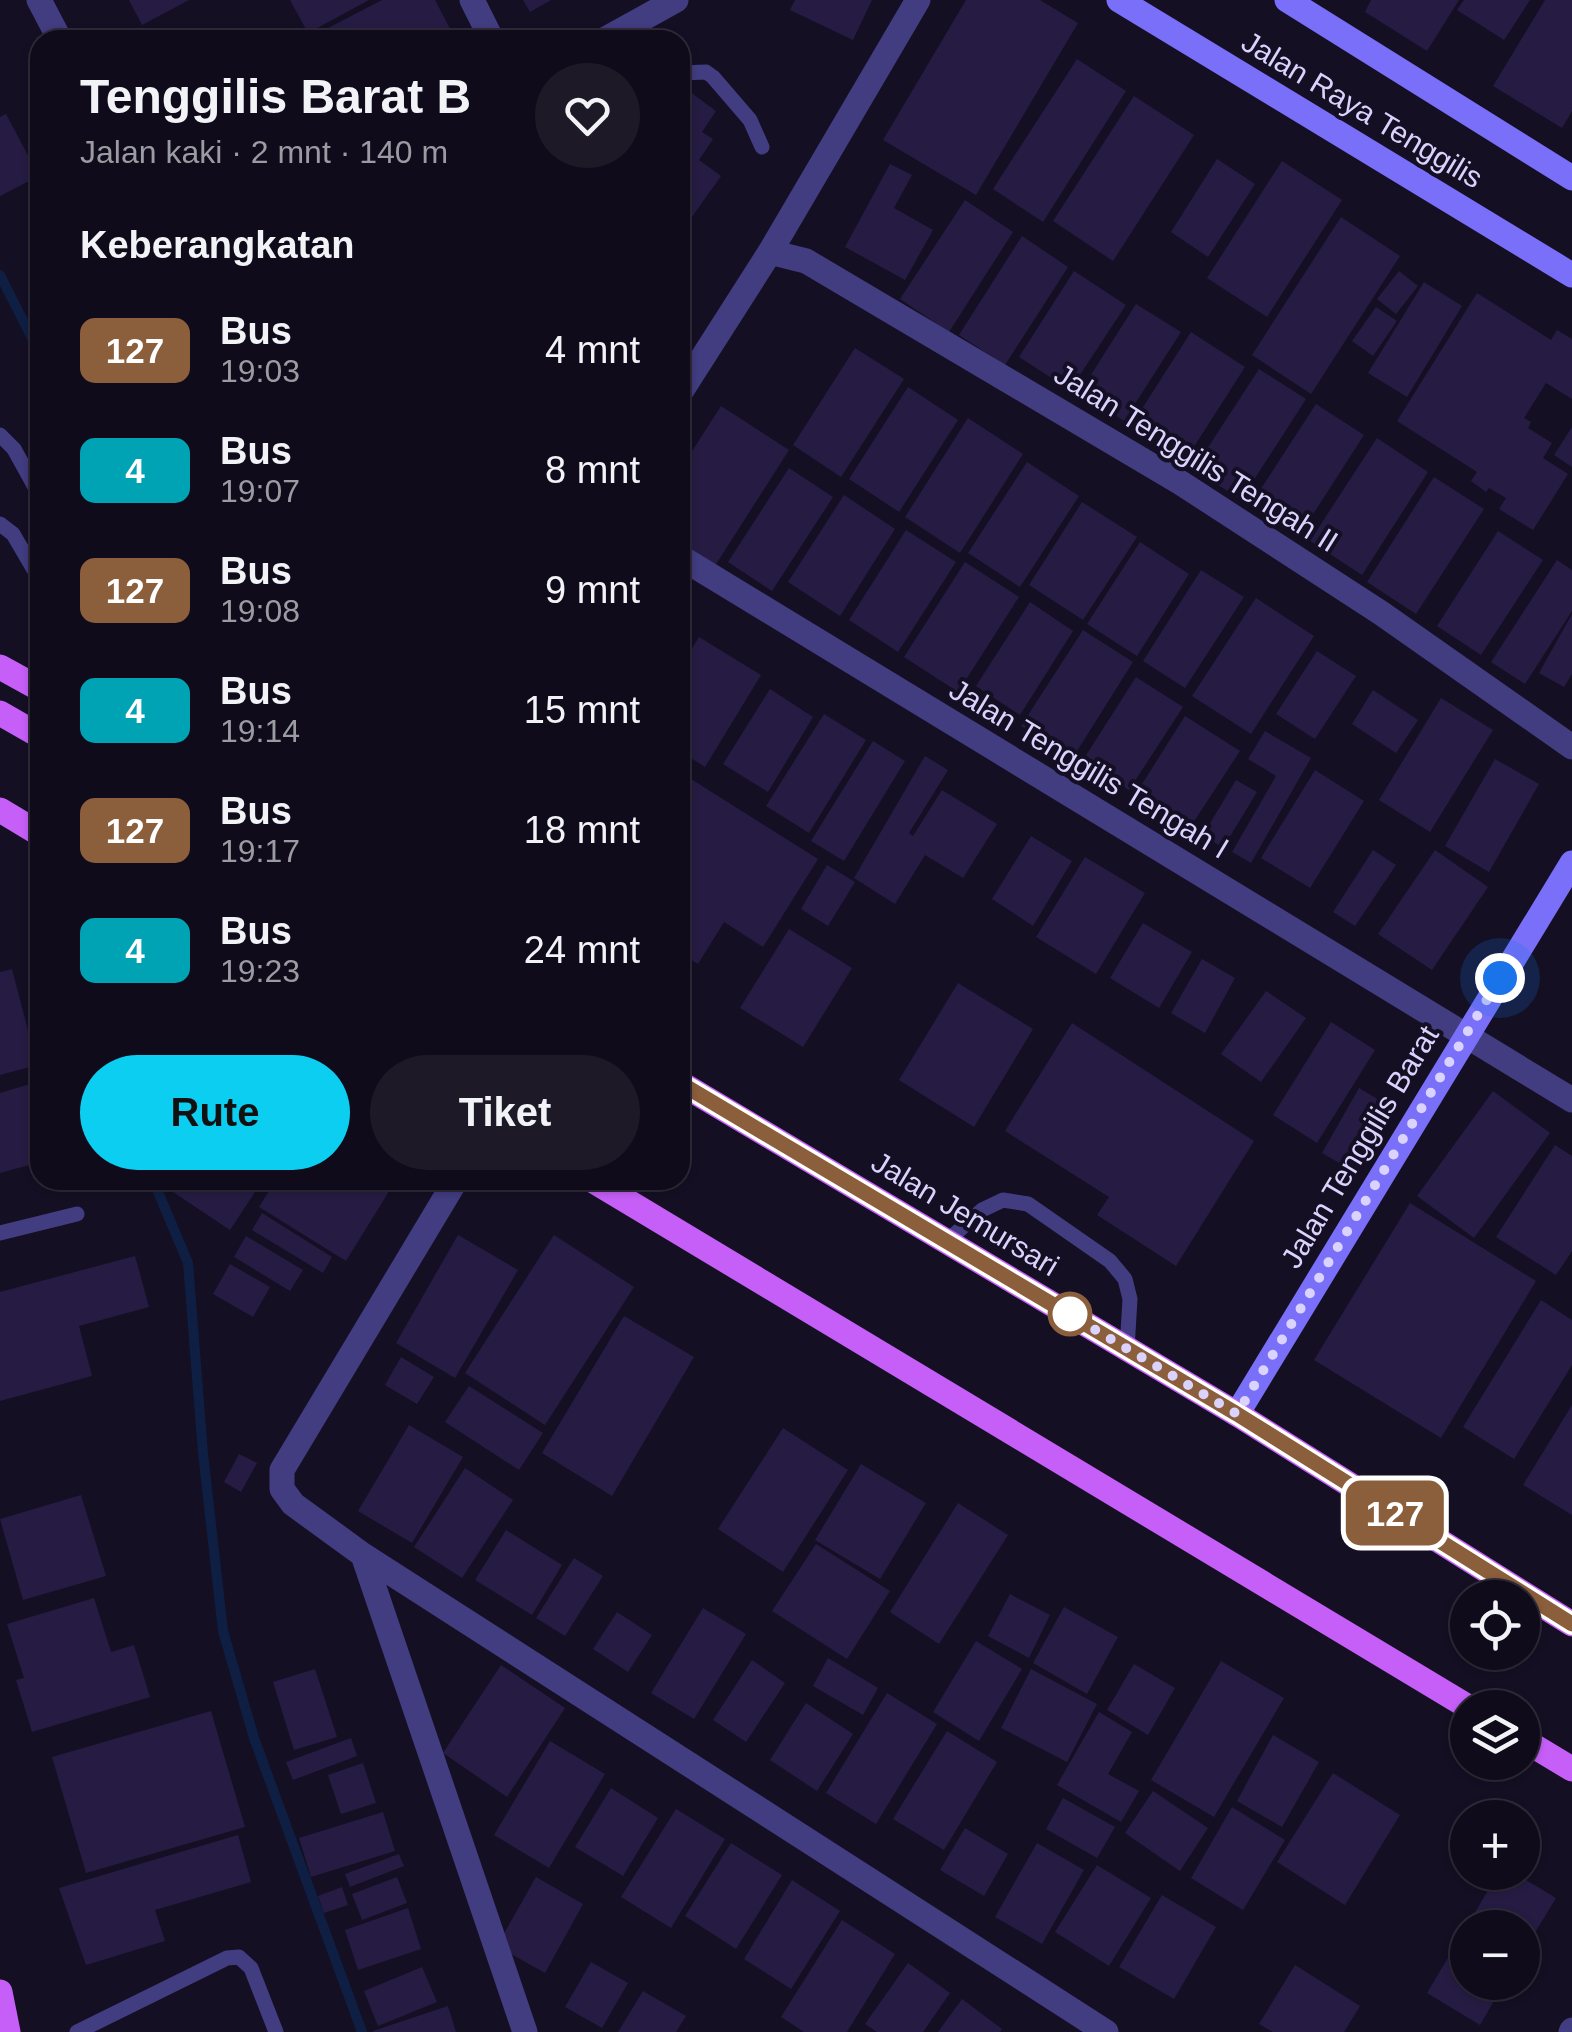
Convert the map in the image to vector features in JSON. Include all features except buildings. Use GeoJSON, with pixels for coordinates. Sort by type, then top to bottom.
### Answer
{"type":"FeatureCollection","features":[{"type":"Feature","properties":{"kind":"main road","name":"Jalan Raya Tenggilis"},"geometry":{"type":"LineString","coordinates":[[1119,0],[1572,276]]}},
{"type":"Feature","properties":{"kind":"main road","name":"Jalan Raya Tenggilis"},"geometry":{"type":"LineString","coordinates":[[1287,0],[1572,178]]}},
{"type":"Feature","properties":{"kind":"main road"},"geometry":{"type":"LineString","coordinates":[[0,667],[30,684]]}},
{"type":"Feature","properties":{"kind":"main road"},"geometry":{"type":"LineString","coordinates":[[0,714],[30,730]]}},
{"type":"Feature","properties":{"kind":"main road"},"geometry":{"type":"LineString","coordinates":[[0,810],[30,828]]}},
{"type":"Feature","properties":{"kind":"main road","name":"Jalan Tenggilis Barat"},"geometry":{"type":"LineString","coordinates":[[1237,1414],[1572,863]]}},
{"type":"Feature","properties":{"kind":"main road","name":"Jalan Jemursari"},"geometry":{"type":"LineString","coordinates":[[690,1089],[1237,1414],[1572,1624]]}},
{"type":"Feature","properties":{"kind":"main road"},"geometry":{"type":"LineString","coordinates":[[609,1190],[1450,1696]]}},
{"type":"Feature","properties":{"kind":"main road"},"geometry":{"type":"LineString","coordinates":[[1540,1750],[1572,1769]]}},
{"type":"Feature","properties":{"kind":"main road"},"geometry":{"type":"LineString","coordinates":[[0,1992],[7,2031]]}},
{"type":"Feature","properties":{"kind":"street"},"geometry":{"type":"LineString","coordinates":[[39,0],[55,30]]}},
{"type":"Feature","properties":{"kind":"street"},"geometry":{"type":"LineString","coordinates":[[472,0],[487,30]]}},
{"type":"Feature","properties":{"kind":"street"},"geometry":{"type":"LineString","coordinates":[[622,30],[676,0]]}},
{"type":"Feature","properties":{"kind":"street"},"geometry":{"type":"LineString","coordinates":[[690,377],[770,252],[918,0]]}},
{"type":"Feature","properties":{"kind":"street","name":"Jalan Tenggilis Tengah II"},"geometry":{"type":"LineString","coordinates":[[770,252],[806,261],[1181,483],[1381,612],[1572,747]]}},
{"type":"Feature","properties":{"kind":"street","name":"Jalan Tenggilis Tengah I"},"geometry":{"type":"LineString","coordinates":[[690,563],[1572,1100]]}},
{"type":"Feature","properties":{"kind":"street"},"geometry":{"type":"LineString","coordinates":[[450,1190],[282,1470],[282,1489],[293,1504],[364,1555],[1106,2032]]}},
{"type":"Feature","properties":{"kind":"street"},"geometry":{"type":"LineString","coordinates":[[364,1555],[525,2032]]}},
{"type":"Feature","properties":{"kind":"lane"},"geometry":{"type":"LineString","coordinates":[[690,70],[713,76],[750,120],[762,147]]}},
{"type":"Feature","properties":{"kind":"lane"},"geometry":{"type":"LineString","coordinates":[[0,436],[14,449],[30,478]]}},
{"type":"Feature","properties":{"kind":"lane"},"geometry":{"type":"LineString","coordinates":[[0,524],[14,534],[30,562]]}},
{"type":"Feature","properties":{"kind":"lane"},"geometry":{"type":"LineString","coordinates":[[947,1241],[992,1205],[1003,1200],[1028,1204],[1110,1261],[1124,1279],[1130,1299],[1128,1349]]}},
{"type":"Feature","properties":{"kind":"lane"},"geometry":{"type":"LineString","coordinates":[[0,1232],[77,1214]]}},
{"type":"Feature","properties":{"kind":"lane"},"geometry":{"type":"LineString","coordinates":[[77,2032],[106,2025],[227,1958],[239,1957],[251,1968],[276,2032]]}},
{"type":"Feature","properties":{"kind":"waterway"},"geometry":{"type":"LineString","coordinates":[[0,275],[30,334]]}},
{"type":"Feature","properties":{"kind":"waterway"},"geometry":{"type":"LineString","coordinates":[[157,1190],[188,1263],[203,1453],[223,1631],[254,1738],[362,2032]]}},
{"type":"Feature","properties":{"kind":"bus line","name":"127"},"geometry":{"type":"LineString","coordinates":[[690,1089],[1237,1414],[1572,1624]]}},
{"type":"Feature","properties":{"kind":"route"},"geometry":{"type":"LineString","coordinates":[[1070,1314],[1067,1313],[1237,1414],[1500,978]]}}]}
